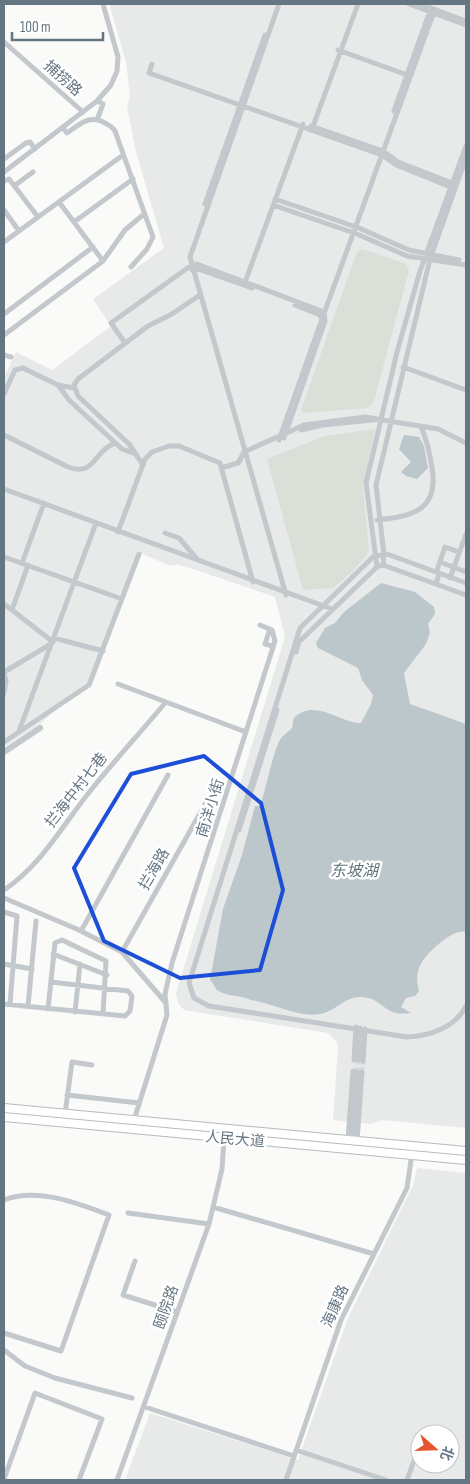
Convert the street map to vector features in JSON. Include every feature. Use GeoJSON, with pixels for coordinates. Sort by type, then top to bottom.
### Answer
{"type":"FeatureCollection","features":[{"type":"Feature","properties":{"kind":"main road","name":"人民大道"},"geometry":{"type":"LineString","coordinates":[[4,1108],[466,1151]]}},
{"type":"Feature","properties":{"kind":"main road","name":"人民大道"},"geometry":{"type":"LineString","coordinates":[[4,1117],[466,1160]]}},
{"type":"Feature","properties":{"kind":"street"},"geometry":{"type":"LineString","coordinates":[[4,172],[97,101],[111,85],[118,64],[103,4]]}},
{"type":"Feature","properties":{"kind":"street"},"geometry":{"type":"LineString","coordinates":[[278,4],[214,184],[186,256],[215,349],[284,593]]}},
{"type":"Feature","properties":{"kind":"street"},"geometry":{"type":"LineString","coordinates":[[311,127],[356,4]]}},
{"type":"Feature","properties":{"kind":"street"},"geometry":{"type":"LineString","coordinates":[[409,4],[421,5],[466,25]]}},
{"type":"Feature","properties":{"kind":"street"},"geometry":{"type":"LineString","coordinates":[[433,10],[466,21]]}},
{"type":"Feature","properties":{"kind":"street"},"geometry":{"type":"LineString","coordinates":[[282,437],[322,314],[433,10]]}},
{"type":"Feature","properties":{"kind":"street","name":"捕捞路"},"geometry":{"type":"LineString","coordinates":[[4,42],[83,112]]}},
{"type":"Feature","properties":{"kind":"street"},"geometry":{"type":"LineString","coordinates":[[339,51],[409,76]]}},
{"type":"Feature","properties":{"kind":"street"},"geometry":{"type":"LineString","coordinates":[[152,64],[149,72],[241,105],[303,124],[381,153],[454,186]]}},
{"type":"Feature","properties":{"kind":"street"},"geometry":{"type":"LineString","coordinates":[[97,101],[103,104],[97,120]]}},
{"type":"Feature","properties":{"kind":"street"},"geometry":{"type":"LineString","coordinates":[[63,128],[67,133],[86,120],[97,120],[113,127],[134,179],[153,237],[147,249],[130,267]]}},
{"type":"Feature","properties":{"kind":"street"},"geometry":{"type":"LineString","coordinates":[[244,283],[303,124]]}},
{"type":"Feature","properties":{"kind":"street"},"geometry":{"type":"LineString","coordinates":[[4,159],[26,143],[30,142],[35,149]]}},
{"type":"Feature","properties":{"kind":"street"},"geometry":{"type":"LineString","coordinates":[[377,567],[366,483],[397,352],[466,146]]}},
{"type":"Feature","properties":{"kind":"street"},"geometry":{"type":"LineString","coordinates":[[4,242],[123,155]]}},
{"type":"Feature","properties":{"kind":"street"},"geometry":{"type":"LineString","coordinates":[[454,186],[466,158]]}},
{"type":"Feature","properties":{"kind":"street"},"geometry":{"type":"LineString","coordinates":[[14,186],[32,172]]}},
{"type":"Feature","properties":{"kind":"street"},"geometry":{"type":"LineString","coordinates":[[4,181],[9,179],[38,217]]}},
{"type":"Feature","properties":{"kind":"street"},"geometry":{"type":"LineString","coordinates":[[74,222],[134,179]]}},
{"type":"Feature","properties":{"kind":"street"},"geometry":{"type":"LineString","coordinates":[[276,199],[409,250],[466,264]]}},
{"type":"Feature","properties":{"kind":"street"},"geometry":{"type":"LineString","coordinates":[[59,202],[103,261]]}},
{"type":"Feature","properties":{"kind":"street"},"geometry":{"type":"LineString","coordinates":[[273,205],[353,229]]}},
{"type":"Feature","properties":{"kind":"street"},"geometry":{"type":"LineString","coordinates":[[4,210],[19,231]]}},
{"type":"Feature","properties":{"kind":"street"},"geometry":{"type":"LineString","coordinates":[[4,335],[103,261],[125,230],[144,214]]}},
{"type":"Feature","properties":{"kind":"street"},"geometry":{"type":"LineString","coordinates":[[4,314],[93,247]]}},
{"type":"Feature","properties":{"kind":"street"},"geometry":{"type":"LineString","coordinates":[[383,565],[384,555],[376,485],[429,256]]}},
{"type":"Feature","properties":{"kind":"street"},"geometry":{"type":"LineString","coordinates":[[126,343],[111,322],[182,272],[191,268],[198,268],[244,283],[322,314]]}},
{"type":"Feature","properties":{"kind":"street"},"geometry":{"type":"LineString","coordinates":[[74,388],[78,379],[148,326],[172,314],[199,296]]}},
{"type":"Feature","properties":{"kind":"street"},"geometry":{"type":"LineString","coordinates":[[4,355],[11,357]]}},
{"type":"Feature","properties":{"kind":"street"},"geometry":{"type":"LineString","coordinates":[[4,394],[15,370],[20,367],[58,385],[74,388]]}},
{"type":"Feature","properties":{"kind":"street"},"geometry":{"type":"LineString","coordinates":[[403,367],[466,390]]}},
{"type":"Feature","properties":{"kind":"street"},"geometry":{"type":"LineString","coordinates":[[58,385],[69,400],[122,449],[133,453]]}},
{"type":"Feature","properties":{"kind":"street"},"geometry":{"type":"LineString","coordinates":[[74,388],[78,396],[129,444],[133,453],[143,465]]}},
{"type":"Feature","properties":{"kind":"street"},"geometry":{"type":"LineString","coordinates":[[221,468],[238,463],[245,453],[304,425],[323,421],[365,417],[382,419],[444,430],[466,443]]}},
{"type":"Feature","properties":{"kind":"street"},"geometry":{"type":"LineString","coordinates":[[370,521],[416,512],[425,506],[432,496],[434,484],[433,471],[421,427]]}},
{"type":"Feature","properties":{"kind":"street"},"geometry":{"type":"LineString","coordinates":[[4,435],[68,467],[80,470],[88,468],[104,448],[116,443]]}},
{"type":"Feature","properties":{"kind":"street"},"geometry":{"type":"LineString","coordinates":[[118,531],[143,465],[152,452],[169,446],[179,446],[220,463],[253,581]]}},
{"type":"Feature","properties":{"kind":"street"},"geometry":{"type":"LineString","coordinates":[[4,491],[331,610]]}},
{"type":"Feature","properties":{"kind":"street"},"geometry":{"type":"LineString","coordinates":[[12,610],[43,504]]}},
{"type":"Feature","properties":{"kind":"street"},"geometry":{"type":"LineString","coordinates":[[19,732],[97,524]]}},
{"type":"Feature","properties":{"kind":"street"},"geometry":{"type":"LineString","coordinates":[[166,533],[179,538],[199,561]]}},
{"type":"Feature","properties":{"kind":"street"},"geometry":{"type":"LineString","coordinates":[[450,578],[466,534]]}},
{"type":"Feature","properties":{"kind":"street"},"geometry":{"type":"LineString","coordinates":[[436,584],[439,574],[437,570],[445,547],[460,552]]}},
{"type":"Feature","properties":{"kind":"street"},"geometry":{"type":"LineString","coordinates":[[4,742],[57,705],[86,688],[103,651],[139,554]]}},
{"type":"Feature","properties":{"kind":"street"},"geometry":{"type":"LineString","coordinates":[[440,562],[466,573],[465,583],[384,555],[375,556],[300,628],[189,983],[194,998],[206,1006],[407,1035],[428,1032],[457,1017],[466,1000]]}},
{"type":"Feature","properties":{"kind":"street"},"geometry":{"type":"LineString","coordinates":[[4,557],[122,599]]}},
{"type":"Feature","properties":{"kind":"street"},"geometry":{"type":"LineString","coordinates":[[466,596],[383,565],[377,567],[299,642],[192,983],[196,996],[207,1003],[410,1037],[428,1034],[455,1021],[466,1006]]}},
{"type":"Feature","properties":{"kind":"street"},"geometry":{"type":"LineString","coordinates":[[4,604],[53,641],[103,651]]}},
{"type":"Feature","properties":{"kind":"street","name":"南洋小街"},"geometry":{"type":"LineString","coordinates":[[134,1120],[168,1015],[166,994],[172,963],[273,646],[275,634],[270,629],[260,625]]}},
{"type":"Feature","properties":{"kind":"street"},"geometry":{"type":"LineString","coordinates":[[4,693],[6,681],[4,671],[53,641]]}},
{"type":"Feature","properties":{"kind":"street"},"geometry":{"type":"LineString","coordinates":[[118,684],[246,732]]}},
{"type":"Feature","properties":{"kind":"street","name":"拦海中村七巷"},"geometry":{"type":"LineString","coordinates":[[4,890],[22,876],[97,782],[165,703]]}},
{"type":"Feature","properties":{"kind":"street"},"geometry":{"type":"LineString","coordinates":[[4,752],[40,728]]}},
{"type":"Feature","properties":{"kind":"street"},"geometry":{"type":"LineString","coordinates":[[81,930],[168,775]]}},
{"type":"Feature","properties":{"kind":"street","name":"拦海路"},"geometry":{"type":"LineString","coordinates":[[122,952],[208,799]]}},
{"type":"Feature","properties":{"kind":"street"},"geometry":{"type":"LineString","coordinates":[[4,898],[81,930],[122,952],[168,1006]]}},
{"type":"Feature","properties":{"kind":"street"},"geometry":{"type":"LineString","coordinates":[[4,912],[17,916],[13,965],[7,1004],[125,1016],[130,1011],[132,996],[128,991],[51,982]]}},
{"type":"Feature","properties":{"kind":"street"},"geometry":{"type":"LineString","coordinates":[[28,1006],[36,921]]}},
{"type":"Feature","properties":{"kind":"street"},"geometry":{"type":"LineString","coordinates":[[48,1009],[55,943],[62,940],[104,959],[107,964],[102,1014]]}},
{"type":"Feature","properties":{"kind":"street"},"geometry":{"type":"LineString","coordinates":[[53,954],[107,975]]}},
{"type":"Feature","properties":{"kind":"street"},"geometry":{"type":"LineString","coordinates":[[4,964],[32,969]]}},
{"type":"Feature","properties":{"kind":"street"},"geometry":{"type":"LineString","coordinates":[[75,1012],[80,964]]}},
{"type":"Feature","properties":{"kind":"street"},"geometry":{"type":"LineString","coordinates":[[360,1029],[358,1058],[360,1029]]}},
{"type":"Feature","properties":{"kind":"street"},"geometry":{"type":"LineString","coordinates":[[65,1114],[72,1062],[92,1065]]}},
{"type":"Feature","properties":{"kind":"street"},"geometry":{"type":"LineString","coordinates":[[353,1140],[354,1121],[357,1072],[354,1121],[353,1140]]}},
{"type":"Feature","properties":{"kind":"street"},"geometry":{"type":"LineString","coordinates":[[67,1095],[140,1103]]}},
{"type":"Feature","properties":{"kind":"street","name":"颐院路"},"geometry":{"type":"LineString","coordinates":[[117,1480],[145,1407],[209,1224],[222,1169],[224,1138]]}},
{"type":"Feature","properties":{"kind":"street","name":"海康路"},"geometry":{"type":"LineString","coordinates":[[286,1480],[341,1320],[407,1188],[413,1146]]}},
{"type":"Feature","properties":{"kind":"street"},"geometry":{"type":"LineString","coordinates":[[4,1200],[18,1195],[73,1201],[109,1215],[61,1351],[4,1333]]}},
{"type":"Feature","properties":{"kind":"street"},"geometry":{"type":"LineString","coordinates":[[213,1207],[374,1254]]}},
{"type":"Feature","properties":{"kind":"street"},"geometry":{"type":"LineString","coordinates":[[128,1213],[209,1224]]}},
{"type":"Feature","properties":{"kind":"street"},"geometry":{"type":"LineString","coordinates":[[135,1261],[122,1295],[177,1312]]}},
{"type":"Feature","properties":{"kind":"street"},"geometry":{"type":"LineString","coordinates":[[4,1350],[26,1366],[55,1378],[132,1398]]}},
{"type":"Feature","properties":{"kind":"street"},"geometry":{"type":"LineString","coordinates":[[4,1480],[36,1393],[102,1419],[79,1480]]}},
{"type":"Feature","properties":{"kind":"street"},"geometry":{"type":"LineString","coordinates":[[145,1407],[386,1480]]}},
{"type":"Feature","properties":{"kind":"highlighted area"},"geometry":{"type":"Polygon","coordinates":[[[204,756],[261,803],[283,890],[260,970],[180,978],[104,941],[74,868],[131,774],[204,756]]]}},
{"type":"Feature","properties":{"kind":"shaded area"},"geometry":{"type":"Polygon","coordinates":[[[109,4],[466,4],[466,1128],[382,1120],[371,1124],[333,1120],[338,1048],[337,1042],[328,1033],[184,1010],[178,1003],[176,993],[285,637],[275,597],[176,564],[175,566],[168,565],[140,553],[91,686],[68,699],[40,724],[4,747],[4,377],[16,352],[52,370],[111,326],[93,299],[164,248],[136,152],[127,107],[130,96],[126,62],[109,4]]]}},
{"type":"Feature","properties":{"kind":"shaded area"},"geometry":{"type":"Polygon","coordinates":[[[362,249],[406,264],[409,270],[374,401],[368,408],[304,413],[301,410],[357,252],[362,249]]]}},
{"type":"Feature","properties":{"kind":"shaded area"},"geometry":{"type":"Polygon","coordinates":[[[375,429],[363,487],[369,552],[352,572],[333,588],[303,590],[267,459],[325,436],[375,429]]]}},
{"type":"Feature","properties":{"kind":"shaded area"},"geometry":{"type":"Polygon","coordinates":[[[417,1168],[466,1173],[466,1480],[125,1480],[150,1413],[298,1460],[348,1318],[413,1185],[417,1168]]]}},
{"type":"Feature","properties":{"kind":"water"},"geometry":{"type":"Polygon","coordinates":[[[404,435],[419,437],[424,446],[428,468],[417,479],[406,476],[401,472],[411,462],[399,449],[404,435]]]}},
{"type":"Feature","properties":{"kind":"water","name":"东坡湖"},"geometry":{"type":"Polygon","coordinates":[[[381,583],[415,592],[434,607],[435,614],[428,624],[430,632],[426,644],[404,673],[410,704],[466,724],[466,932],[453,934],[446,938],[426,956],[419,968],[417,977],[419,991],[415,996],[406,998],[401,1007],[411,1013],[402,1014],[394,1012],[370,998],[356,997],[326,1012],[312,1015],[294,1012],[221,992],[217,990],[210,980],[223,909],[242,855],[255,806],[260,806],[265,791],[279,741],[292,728],[294,718],[302,712],[310,710],[319,711],[345,720],[361,723],[371,704],[373,695],[362,680],[358,668],[318,648],[316,643],[325,628],[335,623],[344,612],[381,583]]]}},
{"type":"Feature","properties":{"kind":"tunnel"},"geometry":{"type":"LineString","coordinates":[[357,1072],[358,1060]]}},
{"type":"Feature","properties":{"kind":"tunnel"},"geometry":{"type":"LineString","coordinates":[[362,1072],[363,1061]]}}]}
